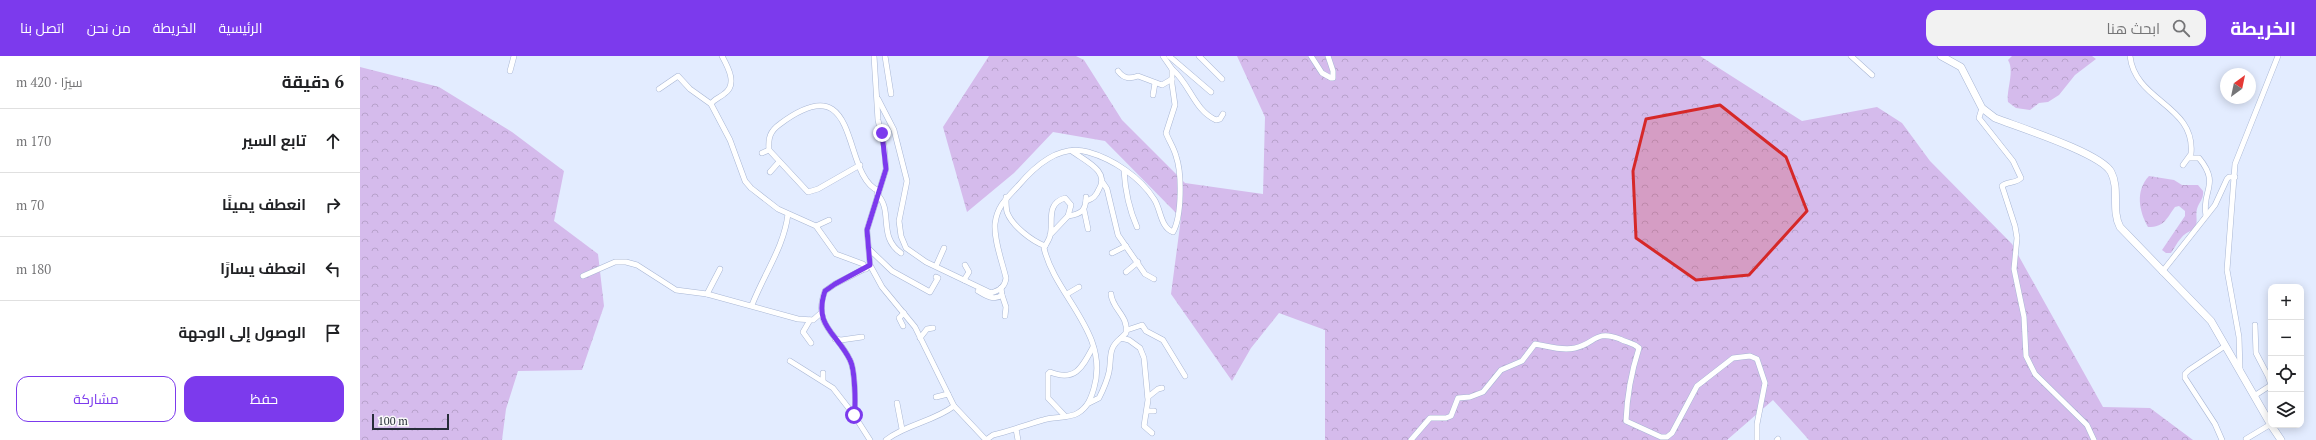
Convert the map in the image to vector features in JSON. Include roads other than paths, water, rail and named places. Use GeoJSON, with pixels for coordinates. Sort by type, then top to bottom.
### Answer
{"type":"FeatureCollection","features":[{"type":"Feature","properties":{"kind":"street"},"geometry":{"type":"LineString","coordinates":[[510,71],[514,56]]}},
{"type":"Feature","properties":{"kind":"street"},"geometry":{"type":"LineString","coordinates":[[711,104],[726,92],[730,84],[730,74],[722,56]]}},
{"type":"Feature","properties":{"kind":"street"},"geometry":{"type":"LineString","coordinates":[[868,267],[867,230],[878,193],[885,177],[886,169],[884,146],[878,120],[878,99],[873,56]]}},
{"type":"Feature","properties":{"kind":"street"},"geometry":{"type":"LineString","coordinates":[[885,56],[891,94]]}},
{"type":"Feature","properties":{"kind":"street"},"geometry":{"type":"LineString","coordinates":[[1163,56],[1172,69],[1184,80],[1194,99],[1207,114],[1216,120],[1220,119],[1223,114]]}},
{"type":"Feature","properties":{"kind":"street"},"geometry":{"type":"LineString","coordinates":[[1169,56],[1211,92]]}},
{"type":"Feature","properties":{"kind":"street"},"geometry":{"type":"LineString","coordinates":[[1199,56],[1222,79]]}},
{"type":"Feature","properties":{"kind":"street"},"geometry":{"type":"LineString","coordinates":[[1311,56],[1322,73],[1333,78],[1333,71],[1328,56]]}},
{"type":"Feature","properties":{"kind":"street"},"geometry":{"type":"LineString","coordinates":[[1851,56],[1872,74]]}},
{"type":"Feature","properties":{"kind":"street"},"geometry":{"type":"LineString","coordinates":[[1942,56],[1957,63],[1964,71],[1982,108],[1995,118],[2091,156],[2106,166],[2114,179],[2117,222],[2162,272],[2211,321],[2268,420]]}},
{"type":"Feature","properties":{"kind":"street"},"geometry":{"type":"LineString","coordinates":[[2130,56],[2133,72],[2152,95],[2174,111],[2189,134],[2190,158]]}},
{"type":"Feature","properties":{"kind":"street"},"geometry":{"type":"LineString","coordinates":[[2240,371],[2241,356],[2239,337],[2227,270],[2235,177],[2238,156],[2255,118],[2278,56]]}},
{"type":"Feature","properties":{"kind":"street"},"geometry":{"type":"LineString","coordinates":[[878,99],[894,130],[907,181],[899,216],[901,236],[910,252],[936,266],[958,275],[986,292],[991,293],[1001,288],[1005,284],[1006,278],[995,236],[995,224],[998,212],[1006,196],[1039,163],[1072,151],[1087,152],[1102,157],[1124,170],[1152,195],[1165,225],[1173,232],[1179,212],[1180,194],[1178,161],[1166,133],[1175,105],[1172,69]]}},
{"type":"Feature","properties":{"kind":"street"},"geometry":{"type":"LineString","coordinates":[[1118,71],[1123,76],[1132,79],[1138,76],[1162,85],[1172,79]]}},
{"type":"Feature","properties":{"kind":"street"},"geometry":{"type":"LineString","coordinates":[[659,89],[678,76],[690,89],[711,104],[726,130],[745,181],[768,203],[788,214],[816,226],[836,254],[868,267],[882,287],[904,313],[920,338],[954,406],[986,440],[993,435],[1080,411],[1089,403],[1099,398],[1110,370],[1109,354],[1127,330],[1142,325],[1146,331],[1163,340],[1185,376]]}},
{"type":"Feature","properties":{"kind":"street"},"geometry":{"type":"LineString","coordinates":[[1153,95],[1155,82]]}},
{"type":"Feature","properties":{"kind":"street"},"geometry":{"type":"LineString","coordinates":[[860,166],[818,189],[808,192],[778,163],[769,150],[769,134],[777,126],[793,115],[818,104],[827,107],[836,113],[851,140],[868,184],[882,199],[889,242],[901,253]]}},
{"type":"Feature","properties":{"kind":"street"},"geometry":{"type":"LineString","coordinates":[[1982,108],[1979,118],[2013,161],[2021,178],[2017,182],[2004,183],[2002,186],[2015,226],[2017,238],[2014,261],[2024,317],[2024,352],[2035,374],[2087,425],[2094,440]]}},
{"type":"Feature","properties":{"kind":"street"},"geometry":{"type":"LineString","coordinates":[[762,153],[769,150]]}},
{"type":"Feature","properties":{"kind":"street"},"geometry":{"type":"LineString","coordinates":[[1072,151],[1097,169],[1103,178],[1103,183],[1107,189],[1116,230],[1145,274],[1154,279]]}},
{"type":"Feature","properties":{"kind":"street"},"geometry":{"type":"LineString","coordinates":[[2183,165],[2190,158],[2199,158],[2209,174],[2210,190],[2204,205],[2206,216]]}},
{"type":"Feature","properties":{"kind":"street"},"geometry":{"type":"LineString","coordinates":[[770,172],[778,163]]}},
{"type":"Feature","properties":{"kind":"street"},"geometry":{"type":"LineString","coordinates":[[1124,170],[1125,187],[1137,227]]}},
{"type":"Feature","properties":{"kind":"street"},"geometry":{"type":"LineString","coordinates":[[2162,272],[2220,198],[2229,177],[2235,177]]}},
{"type":"Feature","properties":{"kind":"street"},"geometry":{"type":"LineString","coordinates":[[1088,229],[1084,210],[1086,199],[1094,199],[1103,183]]}},
{"type":"Feature","properties":{"kind":"street"},"geometry":{"type":"LineString","coordinates":[[1006,196],[1007,212],[1011,218],[1029,236],[1045,246]]}},
{"type":"Feature","properties":{"kind":"street"},"geometry":{"type":"LineString","coordinates":[[1050,235],[1051,208],[1062,199],[1067,199],[1070,205],[1068,216]]}},
{"type":"Feature","properties":{"kind":"street"},"geometry":{"type":"LineString","coordinates":[[1084,210],[1068,216],[1050,235],[1045,246],[1046,255],[1086,325],[1092,347],[1096,377],[1089,403]]}},
{"type":"Feature","properties":{"kind":"street"},"geometry":{"type":"LineString","coordinates":[[752,305],[772,265],[785,231],[788,214]]}},
{"type":"Feature","properties":{"kind":"street"},"geometry":{"type":"LineString","coordinates":[[816,226],[829,220]]}},
{"type":"Feature","properties":{"kind":"street"},"geometry":{"type":"LineString","coordinates":[[1112,253],[1126,246]]}},
{"type":"Feature","properties":{"kind":"street"},"geometry":{"type":"LineString","coordinates":[[936,266],[944,248]]}},
{"type":"Feature","properties":{"kind":"street"},"geometry":{"type":"LineString","coordinates":[[868,249],[892,271],[930,292],[938,278],[936,277]]}},
{"type":"Feature","properties":{"kind":"street"},"geometry":{"type":"LineString","coordinates":[[583,276],[615,262],[626,262],[637,265],[676,290],[708,294],[798,319],[810,320],[817,318],[821,313],[825,291],[835,284],[868,267]]}},
{"type":"Feature","properties":{"kind":"street"},"geometry":{"type":"LineString","coordinates":[[1126,272],[1138,262]]}},
{"type":"Feature","properties":{"kind":"street"},"geometry":{"type":"LineString","coordinates":[[964,280],[969,272],[965,265]]}},
{"type":"Feature","properties":{"kind":"street"},"geometry":{"type":"LineString","coordinates":[[708,294],[720,269]]}},
{"type":"Feature","properties":{"kind":"street"},"geometry":{"type":"LineString","coordinates":[[958,275],[958,279],[990,298],[1002,295]]}},
{"type":"Feature","properties":{"kind":"street"},"geometry":{"type":"LineString","coordinates":[[1001,288],[1006,306],[1004,316]]}},
{"type":"Feature","properties":{"kind":"street"},"geometry":{"type":"LineString","coordinates":[[1067,294],[1079,288]]}},
{"type":"Feature","properties":{"kind":"street"},"geometry":{"type":"LineString","coordinates":[[1111,294],[1114,305],[1123,315],[1127,330]]}},
{"type":"Feature","properties":{"kind":"street"},"geometry":{"type":"LineString","coordinates":[[821,313],[834,339],[852,364],[856,408],[854,415]]}},
{"type":"Feature","properties":{"kind":"street"},"geometry":{"type":"LineString","coordinates":[[903,326],[899,318],[904,313]]}},
{"type":"Feature","properties":{"kind":"street"},"geometry":{"type":"LineString","coordinates":[[810,320],[803,332],[811,344]]}},
{"type":"Feature","properties":{"kind":"street"},"geometry":{"type":"LineString","coordinates":[[2255,325],[2256,353],[2268,378]]}},
{"type":"Feature","properties":{"kind":"street"},"geometry":{"type":"LineString","coordinates":[[920,338],[926,329],[933,328]]}},
{"type":"Feature","properties":{"kind":"street"},"geometry":{"type":"LineString","coordinates":[[1411,440],[1430,418],[1446,418],[1450,416],[1458,398],[1470,397],[1483,392],[1501,370],[1522,361],[1535,344],[1574,349],[1589,340],[1609,335],[1628,341],[1639,348],[1628,387],[1629,400],[1626,421],[1661,438],[1667,437],[1672,433],[1691,395],[1703,380],[1738,356],[1750,356],[1756,360],[1765,383],[1757,424],[1757,440]]}},
{"type":"Feature","properties":{"kind":"street"},"geometry":{"type":"LineString","coordinates":[[834,339],[841,340],[862,337]]}},
{"type":"Feature","properties":{"kind":"street"},"geometry":{"type":"LineString","coordinates":[[1122,338],[1128,340],[1142,352],[1148,397],[1144,426],[1152,433]]}},
{"type":"Feature","properties":{"kind":"street"},"geometry":{"type":"LineString","coordinates":[[2222,440],[2215,424],[2185,378],[2185,374],[2225,346]]}},
{"type":"Feature","properties":{"kind":"street"},"geometry":{"type":"LineString","coordinates":[[1065,416],[1048,398],[1048,374],[1050,372],[1056,376],[1065,376],[1078,371],[1084,365],[1092,347]]}},
{"type":"Feature","properties":{"kind":"street"},"geometry":{"type":"LineString","coordinates":[[790,361],[837,391],[870,440]]}},
{"type":"Feature","properties":{"kind":"street"},"geometry":{"type":"LineString","coordinates":[[823,373],[823,381]]}},
{"type":"Feature","properties":{"kind":"street"},"geometry":{"type":"LineString","coordinates":[[1148,397],[1158,389],[1162,388]]}},
{"type":"Feature","properties":{"kind":"street"},"geometry":{"type":"LineString","coordinates":[[2254,396],[2268,389]]}},
{"type":"Feature","properties":{"kind":"street"},"geometry":{"type":"LineString","coordinates":[[936,397],[948,394]]}},
{"type":"Feature","properties":{"kind":"street"},"geometry":{"type":"LineString","coordinates":[[897,403],[902,429]]}},
{"type":"Feature","properties":{"kind":"street"},"geometry":{"type":"LineString","coordinates":[[886,440],[902,429],[946,412],[954,406]]}},
{"type":"Feature","properties":{"kind":"street"},"geometry":{"type":"LineString","coordinates":[[1147,411],[1154,412]]}},
{"type":"Feature","properties":{"kind":"street"},"geometry":{"type":"LineString","coordinates":[[2246,439],[2268,427]]}},
{"type":"Feature","properties":{"kind":"street"},"geometry":{"type":"LineString","coordinates":[[2273,428],[2281,440]]}},
{"type":"Feature","properties":{"kind":"street"},"geometry":{"type":"LineString","coordinates":[[1016,429],[1018,440]]}}]}
